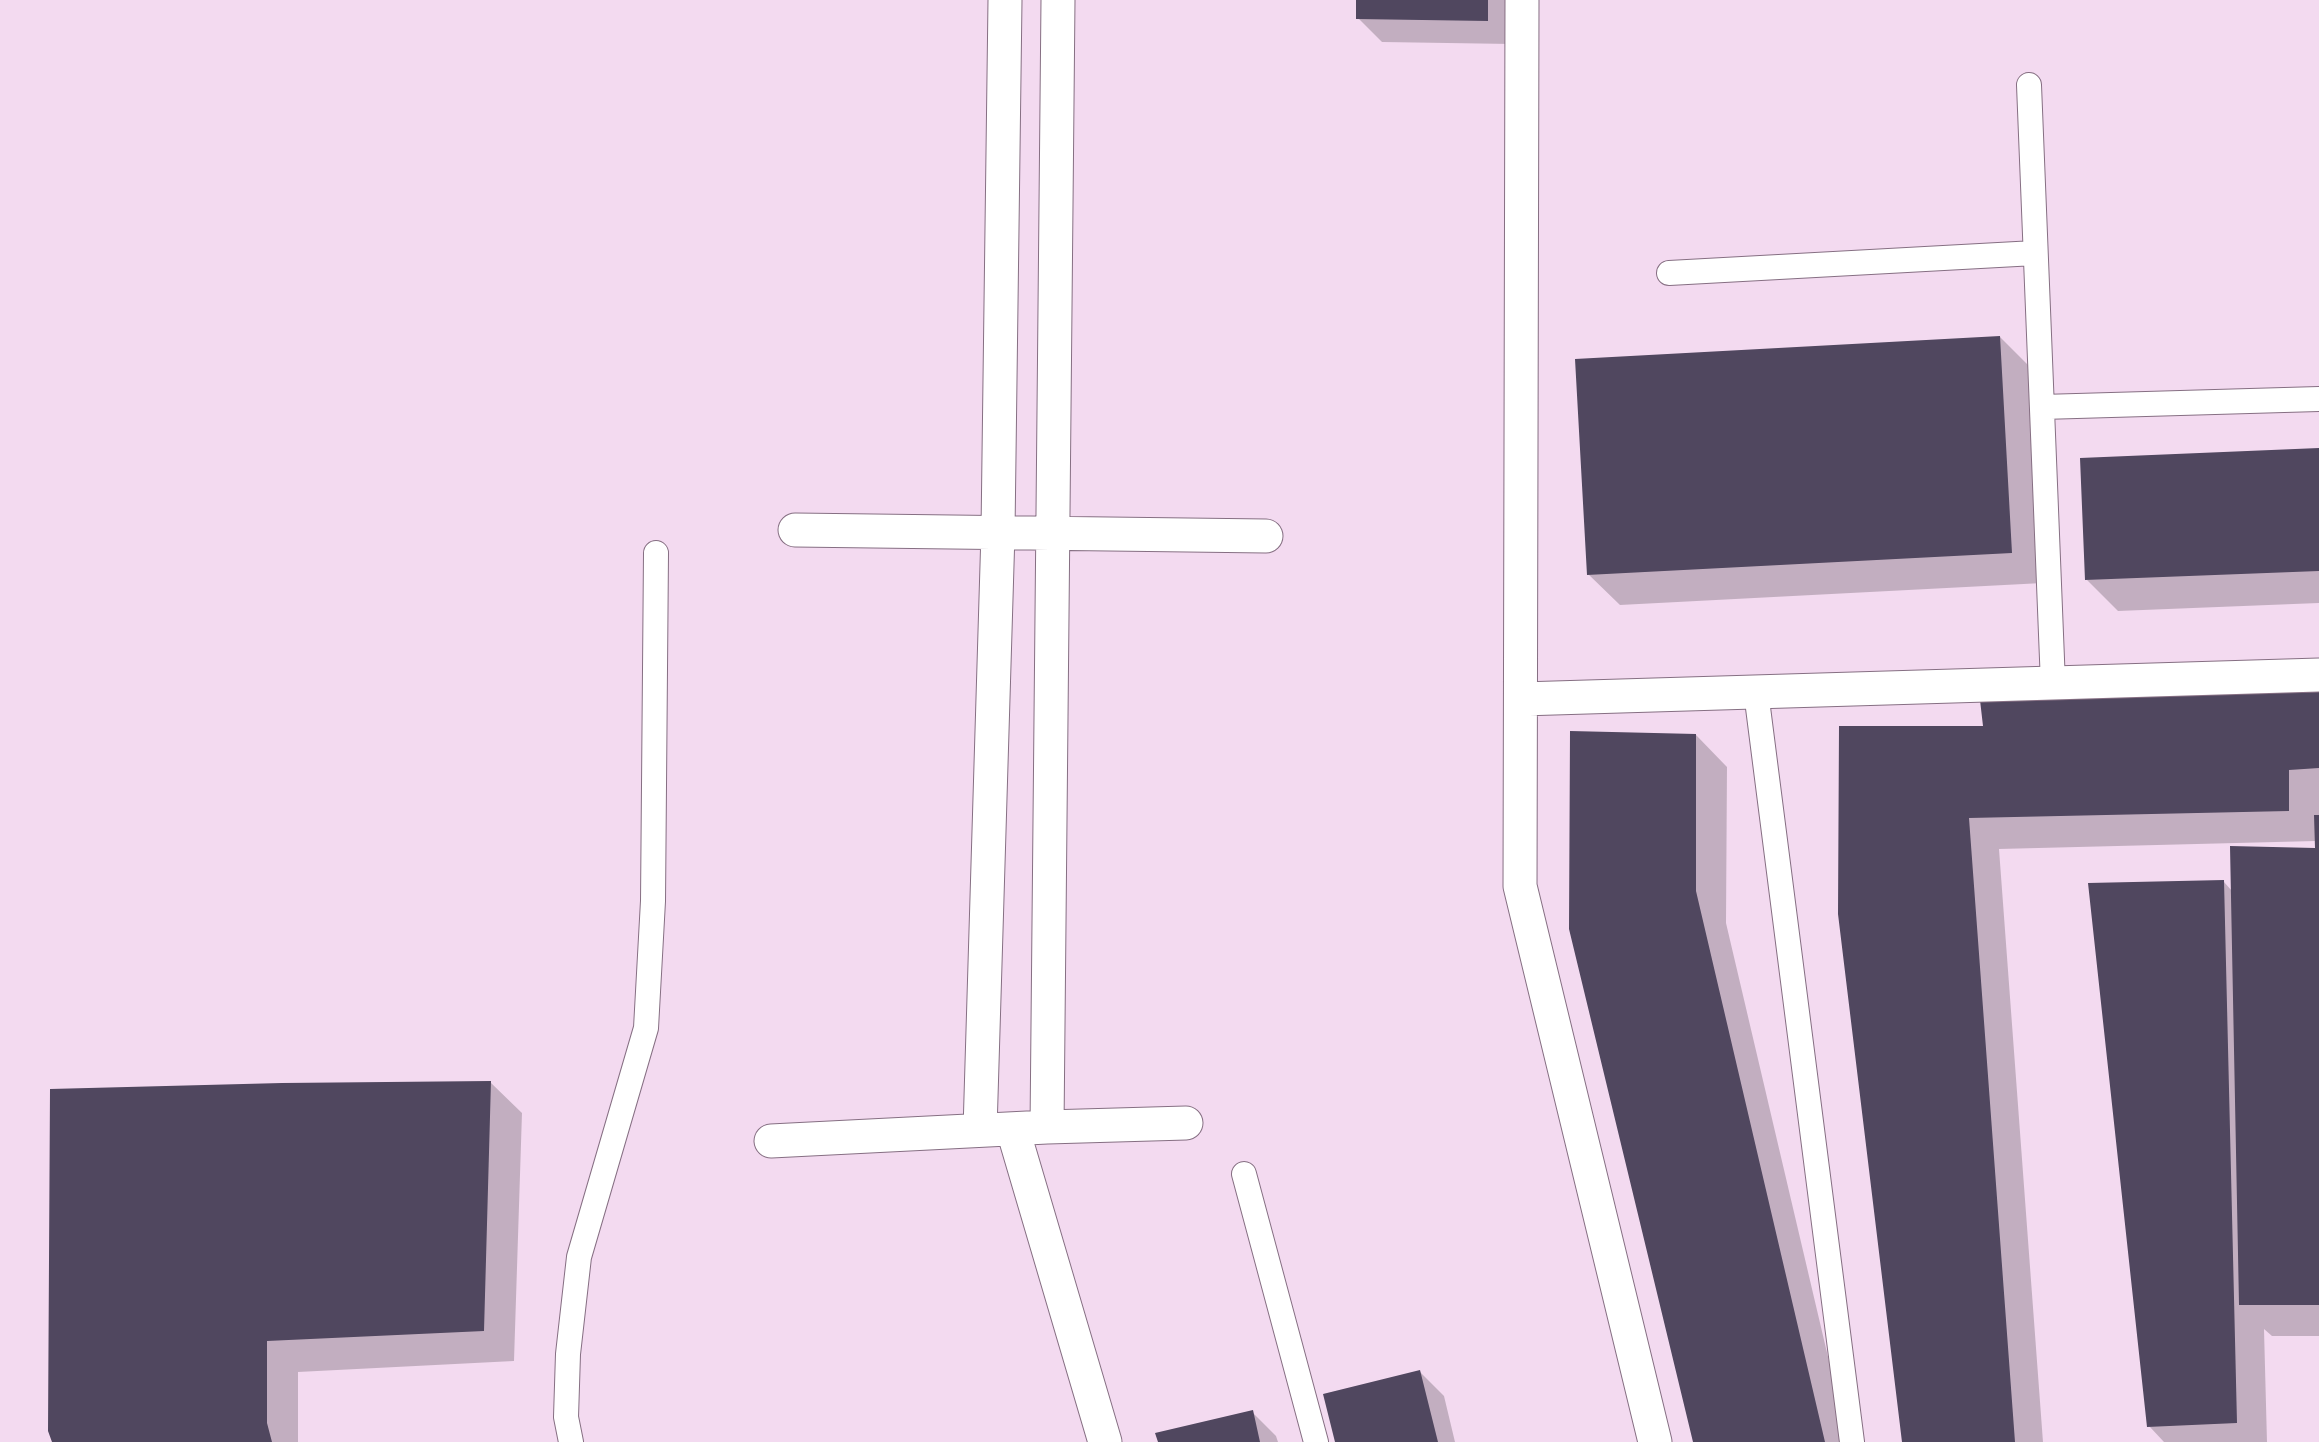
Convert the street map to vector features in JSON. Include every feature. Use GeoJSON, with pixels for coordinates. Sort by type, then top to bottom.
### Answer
{"type":"FeatureCollection","features":[{"type":"Feature","properties":{"kind":"street"},"geometry":{"type":"LineString","coordinates":[[980,1130],[998,532],[1005,0]]}},
{"type":"Feature","properties":{"kind":"street"},"geometry":{"type":"LineString","coordinates":[[1047,1128],[1058,0]]}},
{"type":"Feature","properties":{"kind":"street"},"geometry":{"type":"LineString","coordinates":[[1522,0],[1520,886],[1655,1442]]}},
{"type":"Feature","properties":{"kind":"street"},"geometry":{"type":"LineString","coordinates":[[795,530],[1266,536]]}},
{"type":"Feature","properties":{"kind":"street"},"geometry":{"type":"LineString","coordinates":[[1521,699],[2319,675]]}},
{"type":"Feature","properties":{"kind":"street"},"geometry":{"type":"LineString","coordinates":[[771,1141],[980,1130],[1186,1123]]}},
{"type":"Feature","properties":{"kind":"street"},"geometry":{"type":"LineString","coordinates":[[1013,1130],[1105,1442]]}},
{"type":"Feature","properties":{"kind":"lane"},"geometry":{"type":"LineString","coordinates":[[2029,85],[2053,684]]}},
{"type":"Feature","properties":{"kind":"lane"},"geometry":{"type":"LineString","coordinates":[[1669,273],[2035,253]]}},
{"type":"Feature","properties":{"kind":"lane"},"geometry":{"type":"LineString","coordinates":[[2042,407],[2319,399]]}},
{"type":"Feature","properties":{"kind":"lane"},"geometry":{"type":"LineString","coordinates":[[571,1442],[566,1417],[568,1354],[579,1257],[646,1028],[653,901],[656,553]]}},
{"type":"Feature","properties":{"kind":"lane"},"geometry":{"type":"LineString","coordinates":[[1756,692],[1852,1442]]}},
{"type":"Feature","properties":{"kind":"lane"},"geometry":{"type":"LineString","coordinates":[[1244,1174],[1316,1442]]}},
{"type":"Feature","properties":{"kind":"building"},"geometry":{"type":"Polygon","coordinates":[[[1356,0],[1488,0],[1488,21],[1356,19],[1356,0]]]}},
{"type":"Feature","properties":{"kind":"building"},"geometry":{"type":"Polygon","coordinates":[[[2000,336],[2012,553],[1587,575],[1575,359],[2000,336]]]}},
{"type":"Feature","properties":{"kind":"building"},"geometry":{"type":"Polygon","coordinates":[[[2319,448],[2319,571],[2085,580],[2080,458],[2319,448]]]}},
{"type":"Feature","properties":{"kind":"building"},"geometry":{"type":"Polygon","coordinates":[[[2319,692],[2319,768],[2289,770],[2289,811],[1969,818],[2015,1442],[1902,1442],[1838,914],[1839,726],[1983,726],[1980,700],[2319,692]]]}},
{"type":"Feature","properties":{"kind":"building"},"geometry":{"type":"Polygon","coordinates":[[[1570,731],[1696,734],[1696,891],[1825,1442],[1693,1442],[1569,929],[1570,731]]]}},
{"type":"Feature","properties":{"kind":"building"},"geometry":{"type":"Polygon","coordinates":[[[2314,815],[2319,815],[2319,1305],[2239,1305],[2230,846],[2315,848],[2314,815]]]}},
{"type":"Feature","properties":{"kind":"building"},"geometry":{"type":"Polygon","coordinates":[[[2224,880],[2237,1423],[2147,1427],[2088,883],[2224,880]]]}},
{"type":"Feature","properties":{"kind":"building"},"geometry":{"type":"Polygon","coordinates":[[[491,1081],[484,1331],[267,1341],[267,1423],[272,1442],[52,1442],[48,1431],[50,1089],[491,1081]]]}},
{"type":"Feature","properties":{"kind":"building"},"geometry":{"type":"Polygon","coordinates":[[[1420,1370],[1438,1442],[1335,1442],[1323,1394],[1420,1370]]]}},
{"type":"Feature","properties":{"kind":"building"},"geometry":{"type":"Polygon","coordinates":[[[1253,1410],[1260,1442],[1158,1442],[1155,1433],[1253,1410]]]}}]}
